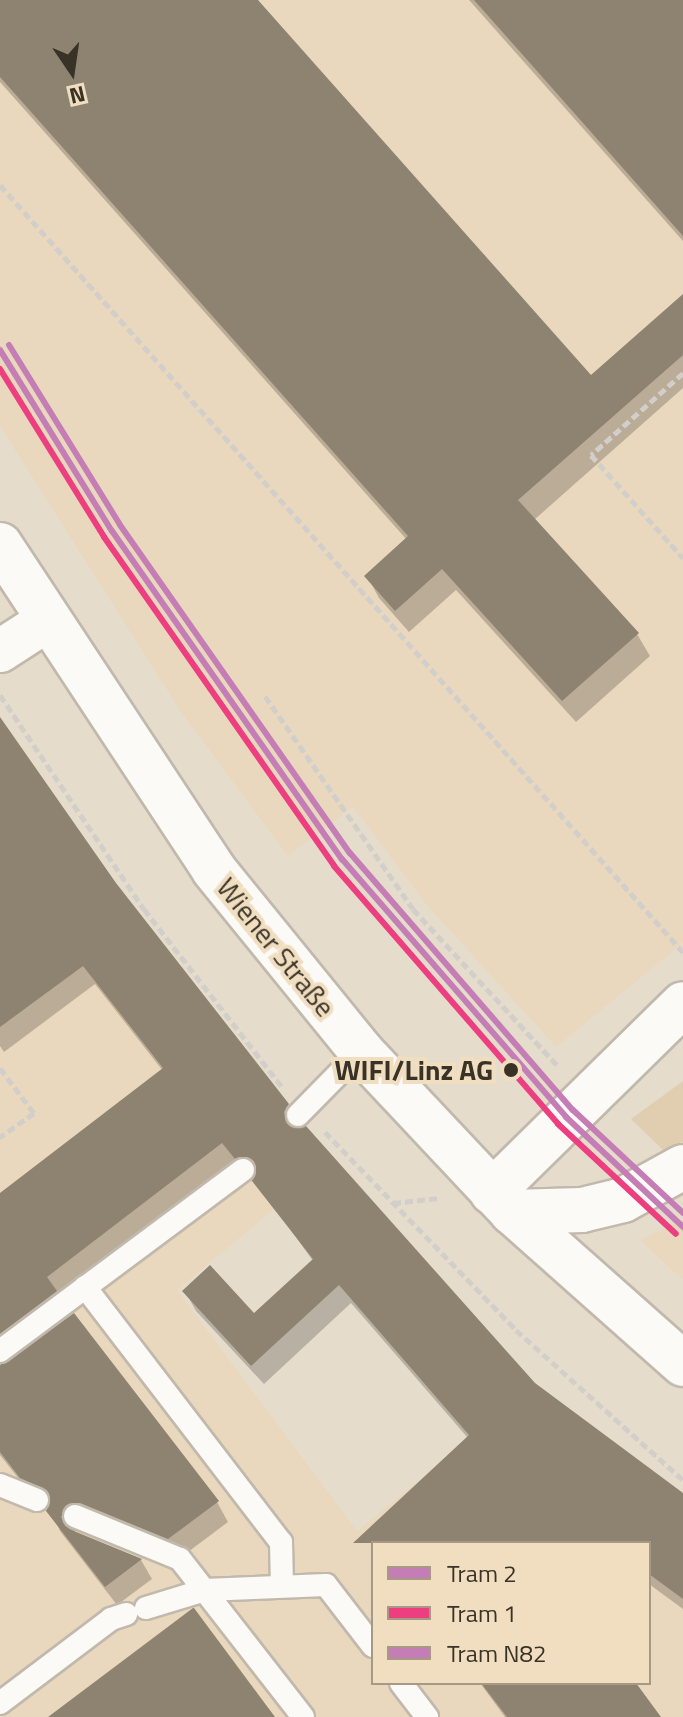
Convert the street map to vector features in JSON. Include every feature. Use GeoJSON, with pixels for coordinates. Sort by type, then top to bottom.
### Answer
{"type":"FeatureCollection","features":[{"type":"Feature","properties":{"kind":"main road","name":"Wiener Straße"},"geometry":{"type":"LineString","coordinates":[[0,545],[214,870],[361,1051],[502,1202],[683,1364]]}},
{"type":"Feature","properties":{"kind":"main road"},"geometry":{"type":"LineString","coordinates":[[502,1202],[631,1051],[683,1004]]}},
{"type":"Feature","properties":{"kind":"main road"},"geometry":{"type":"LineString","coordinates":[[631,1051],[683,1043]]}},
{"type":"Feature","properties":{"kind":"main road"},"geometry":{"type":"LineString","coordinates":[[502,1202],[582,1210],[623,1200],[683,1167]]}},
{"type":"Feature","properties":{"kind":"street"},"geometry":{"type":"LineString","coordinates":[[0,651],[48,620]]}},
{"type":"Feature","properties":{"kind":"lane"},"geometry":{"type":"LineString","coordinates":[[298,1115],[361,1051]]}},
{"type":"Feature","properties":{"kind":"lane"},"geometry":{"type":"LineString","coordinates":[[0,1351],[243,1170]]}},
{"type":"Feature","properties":{"kind":"lane"},"geometry":{"type":"LineString","coordinates":[[85,1287],[281,1542],[282,1586]]}},
{"type":"Feature","properties":{"kind":"lane"},"geometry":{"type":"LineString","coordinates":[[0,1485],[37,1500]]}},
{"type":"Feature","properties":{"kind":"lane"},"geometry":{"type":"LineString","coordinates":[[75,1516],[180,1559],[205,1590],[274,1697],[303,1717]]}},
{"type":"Feature","properties":{"kind":"lane"},"geometry":{"type":"LineString","coordinates":[[0,1703],[111,1619],[205,1590],[326,1585],[371,1643]]}},
{"type":"Feature","properties":{"kind":"lane"},"geometry":{"type":"LineString","coordinates":[[403,1685],[427,1717]]}},
{"type":"Feature","properties":{"kind":"path"},"geometry":{"type":"LineString","coordinates":[[0,185],[255,467],[369,604],[683,952]]}},
{"type":"Feature","properties":{"kind":"path"},"geometry":{"type":"LineString","coordinates":[[683,373],[591,455],[683,558]]}},
{"type":"Feature","properties":{"kind":"path"},"geometry":{"type":"LineString","coordinates":[[265,696],[413,909],[557,1065]]}},
{"type":"Feature","properties":{"kind":"path"},"geometry":{"type":"LineString","coordinates":[[0,1068],[34,1113],[0,1137]]}},
{"type":"Feature","properties":{"kind":"shaded area"},"geometry":{"type":"Polygon","coordinates":[[[0,0],[683,0],[683,943],[556,1047],[426,904],[353,807],[288,856],[181,712],[0,426],[0,0]]]}},
{"type":"Feature","properties":{"kind":"shaded area"},"geometry":{"type":"Polygon","coordinates":[[[0,841],[115,886],[327,1165],[177,1290],[357,1531],[536,1385],[683,1494],[683,1717],[0,1717],[0,841]]]}},
{"type":"Feature","properties":{"kind":"shaded area"},"geometry":{"type":"Polygon","coordinates":[[[683,1081],[683,1141],[668,1155],[631,1119],[683,1081]]]}},
{"type":"Feature","properties":{"kind":"shaded area"},"geometry":{"type":"Polygon","coordinates":[[[683,1220],[683,1280],[640,1240],[683,1220]]]}},
{"type":"Feature","properties":{"kind":"building"},"geometry":{"type":"Polygon","coordinates":[[[0,0],[258,0],[591,375],[683,294],[683,355],[518,500],[639,633],[562,701],[442,569],[395,611],[364,576],[408,536],[0,77],[0,0]]]}},
{"type":"Feature","properties":{"kind":"building"},"geometry":{"type":"Polygon","coordinates":[[[474,0],[683,0],[683,236],[522,54],[474,0]]]}},
{"type":"Feature","properties":{"kind":"building"},"geometry":{"type":"Polygon","coordinates":[[[0,717],[116,883],[289,1104],[284,1112],[288,1124],[306,1126],[535,1383],[683,1493],[683,1599],[651,1575],[651,1541],[353,1543],[469,1435],[339,1285],[251,1366],[182,1291],[210,1265],[254,1313],[313,1259],[252,1181],[254,1161],[235,1159],[222,1143],[47,1277],[57,1291],[0,1334],[0,1193],[163,1068],[83,966],[0,1027],[0,717]]]}},
{"type":"Feature","properties":{"kind":"building"},"geometry":{"type":"Polygon","coordinates":[[[74,1313],[219,1501],[168,1539],[80,1503],[67,1505],[61,1517],[69,1529],[142,1559],[105,1587],[46,1511],[48,1492],[20,1478],[0,1452],[0,1365],[74,1313]]]}},
{"type":"Feature","properties":{"kind":"building"},"geometry":{"type":"Polygon","coordinates":[[[193,1608],[275,1717],[48,1717],[193,1608]]]}},
{"type":"Feature","properties":{"kind":"building"},"geometry":{"type":"Polygon","coordinates":[[[483,1685],[637,1685],[661,1717],[507,1717],[483,1685]]]}},
{"type":"Feature","properties":{"kind":"tram line","name":"N82"},"geometry":{"type":"LineString","coordinates":[[9,345],[120,525],[350,853],[573,1110],[683,1213]]}},
{"type":"Feature","properties":{"kind":"tram line","name":"2"},"geometry":{"type":"LineString","coordinates":[[0,350],[112,531],[342,859],[566,1117],[683,1227]]}},
{"type":"Feature","properties":{"kind":"tram line","name":"1"},"geometry":{"type":"LineString","coordinates":[[0,369],[104,537],[334,866],[558,1124],[676,1234]]}},
{"type":"Feature","properties":{"kind":"place","name":"WIFI/Linz AG"},"geometry":{"type":"Point","coordinates":[511,1070]}}]}
